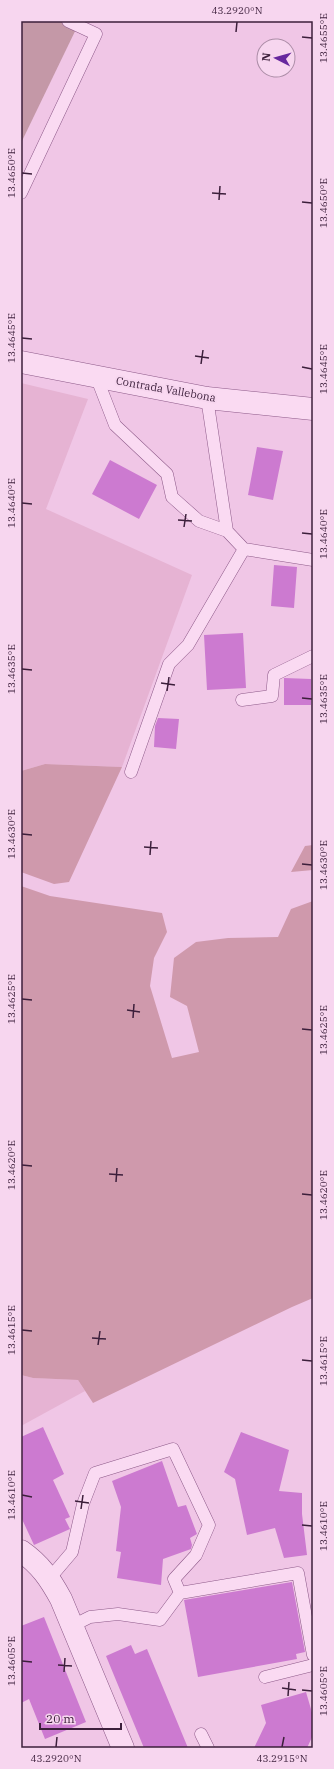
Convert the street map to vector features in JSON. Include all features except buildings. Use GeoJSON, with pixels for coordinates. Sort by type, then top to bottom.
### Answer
{"type":"FeatureCollection","features":[{"type":"Feature","properties":{"kind":"street","name":"Contrada Vallebona"},"geometry":{"type":"LineString","coordinates":[[21,362],[207,398],[313,409]]}},
{"type":"Feature","properties":{"kind":"street"},"geometry":{"type":"LineString","coordinates":[[21,1551],[35,1561],[49,1579],[61,1600],[123,1748]]}},
{"type":"Feature","properties":{"kind":"lane"},"geometry":{"type":"LineString","coordinates":[[21,193],[96,34],[68,21]]}},
{"type":"Feature","properties":{"kind":"lane"},"geometry":{"type":"LineString","coordinates":[[96,376],[115,425],[167,474],[172,497],[199,521],[227,531],[244,549],[313,560]]}},
{"type":"Feature","properties":{"kind":"lane"},"geometry":{"type":"LineString","coordinates":[[207,398],[227,531]]}},
{"type":"Feature","properties":{"kind":"lane"},"geometry":{"type":"LineString","coordinates":[[132,772],[170,664],[188,645],[244,549]]}},
{"type":"Feature","properties":{"kind":"lane"},"geometry":{"type":"LineString","coordinates":[[242,700],[272,696],[274,675],[313,656]]}},
{"type":"Feature","properties":{"kind":"lane"},"geometry":{"type":"LineString","coordinates":[[49,1579],[72,1552],[83,1504],[95,1473],[173,1449],[209,1525],[196,1555],[174,1579],[180,1593]]}},
{"type":"Feature","properties":{"kind":"lane"},"geometry":{"type":"LineString","coordinates":[[72,1626],[90,1617],[118,1614],[160,1620],[180,1593],[298,1573],[313,1655]]}},
{"type":"Feature","properties":{"kind":"lane"},"geometry":{"type":"LineString","coordinates":[[265,1677],[313,1665]]}},
{"type":"Feature","properties":{"kind":"lane"},"geometry":{"type":"LineString","coordinates":[[201,1734],[208,1748]]}},
{"type":"Feature","properties":{"kind":"shaded area"},"geometry":{"type":"Polygon","coordinates":[[[21,21],[80,21],[21,143],[21,21]]]}},
{"type":"Feature","properties":{"kind":"shaded area"},"geometry":{"type":"Polygon","coordinates":[[[21,383],[88,399],[46,509],[192,575],[122,767],[45,764],[21,771],[21,383]]]}},
{"type":"Feature","properties":{"kind":"shaded area"},"geometry":{"type":"Polygon","coordinates":[[[45,764],[122,767],[69,882],[54,884],[21,872],[21,771],[45,764]]]}},
{"type":"Feature","properties":{"kind":"shaded area"},"geometry":{"type":"Polygon","coordinates":[[[313,845],[313,870],[291,872],[305,846],[313,845]]]}},
{"type":"Feature","properties":{"kind":"shaded area"},"geometry":{"type":"Polygon","coordinates":[[[21,886],[50,896],[162,913],[167,932],[154,958],[150,986],[172,1058],[199,1052],[187,1006],[170,997],[174,958],[196,942],[228,938],[278,937],[291,909],[313,901],[313,1298],[93,1403],[78,1380],[33,1378],[21,1375],[21,886]]]}},
{"type":"Feature","properties":{"kind":"shaded area"},"geometry":{"type":"Polygon","coordinates":[[[21,1375],[33,1378],[78,1380],[85,1391],[21,1426],[21,1375]]]}}]}
